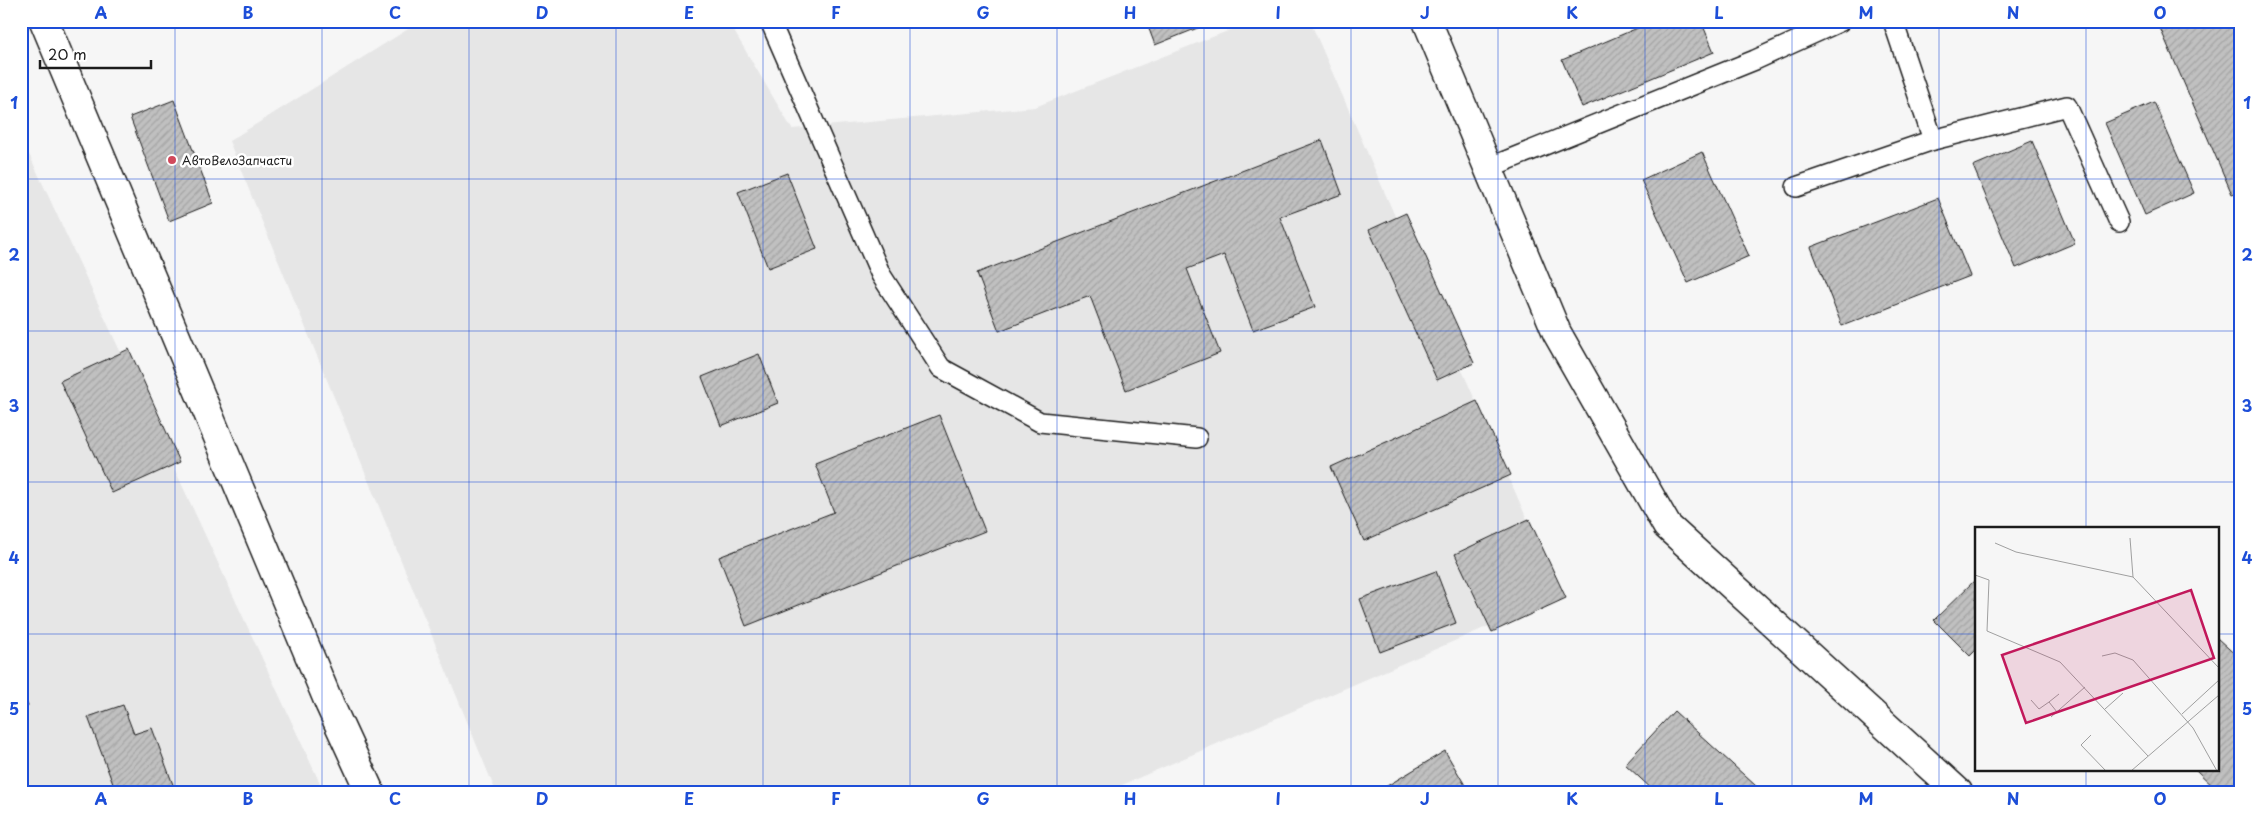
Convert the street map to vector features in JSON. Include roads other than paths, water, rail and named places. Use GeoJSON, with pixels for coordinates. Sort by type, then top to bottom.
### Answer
{"type":"FeatureCollection","features":[{"type":"Feature","properties":{"kind":"street"},"geometry":{"type":"LineString","coordinates":[[44,21],[326,696],[370,792]]}},
{"type":"Feature","properties":{"kind":"street"},"geometry":{"type":"LineString","coordinates":[[1427,21],[1557,333],[1667,526],[1958,792]]}},
{"type":"Feature","properties":{"kind":"lane"},"geometry":{"type":"LineString","coordinates":[[770,21],[881,275],[941,368],[1040,422],[1197,438]]}},
{"type":"Feature","properties":{"kind":"lane"},"geometry":{"type":"LineString","coordinates":[[1488,168],[1756,60],[1841,21]]}},
{"type":"Feature","properties":{"kind":"lane"},"geometry":{"type":"LineString","coordinates":[[1893,21],[1934,140]]}},
{"type":"Feature","properties":{"kind":"lane"},"geometry":{"type":"LineString","coordinates":[[1796,188],[1934,140],[2067,106],[2118,222]]}},
{"type":"Feature","properties":{"kind":"place","name":"АвтоВелоЗапчасти"},"geometry":{"type":"Point","coordinates":[172,160]}}]}
